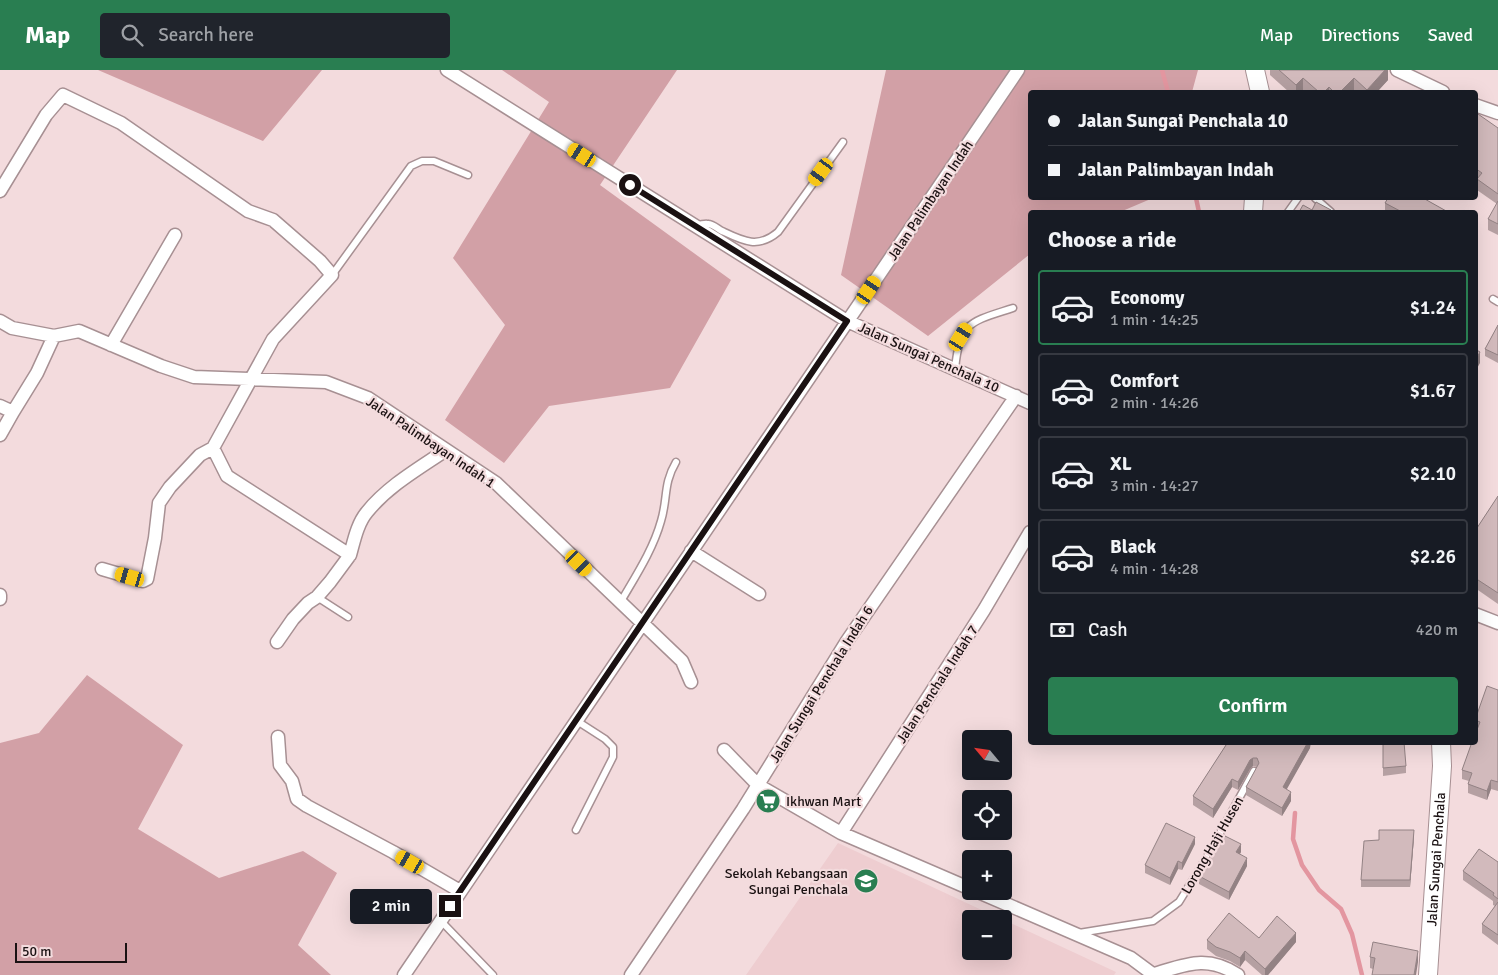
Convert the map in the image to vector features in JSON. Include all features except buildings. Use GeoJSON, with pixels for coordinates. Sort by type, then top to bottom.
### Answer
{"type":"FeatureCollection","features":[{"type":"Feature","properties":{"kind":"street","name":"Jalan Sungai Penchala 10"},"geometry":{"type":"LineString","coordinates":[[447,70],[847,321],[1028,402]]}},
{"type":"Feature","properties":{"kind":"street","name":"Jalan Palimbayan Indah"},"geometry":{"type":"LineString","coordinates":[[404,975],[1018,70]]}},
{"type":"Feature","properties":{"kind":"street"},"geometry":{"type":"LineString","coordinates":[[1255,70],[1260,90]]}},
{"type":"Feature","properties":{"kind":"street"},"geometry":{"type":"LineString","coordinates":[[1397,70],[1439,90]]}},
{"type":"Feature","properties":{"kind":"street"},"geometry":{"type":"LineString","coordinates":[[0,191],[46,115],[63,95],[121,123],[248,211],[273,220],[320,261],[332,275],[273,339],[213,448],[200,455],[170,487],[159,502],[155,538],[147,579],[143,580],[102,569]]}},
{"type":"Feature","properties":{"kind":"street"},"geometry":{"type":"LineString","coordinates":[[1478,106],[1498,113]]}},
{"type":"Feature","properties":{"kind":"street"},"geometry":{"type":"LineString","coordinates":[[111,344],[175,235]]}},
{"type":"Feature","properties":{"kind":"street","name":"Jalan Palimbayan Indah 1"},"geometry":{"type":"LineString","coordinates":[[0,320],[12,328],[54,336],[79,331],[160,366],[194,377],[326,382],[368,398],[496,483],[642,624]]}},
{"type":"Feature","properties":{"kind":"street"},"geometry":{"type":"LineString","coordinates":[[0,434],[37,373],[54,336]]}},
{"type":"Feature","properties":{"kind":"street","name":"Jalan Sungai Penchala Indah 6"},"geometry":{"type":"LineString","coordinates":[[631,975],[758,785],[847,641],[1016,396]]}},
{"type":"Feature","properties":{"kind":"street"},"geometry":{"type":"LineString","coordinates":[[0,406],[13,412]]}},
{"type":"Feature","properties":{"kind":"street"},"geometry":{"type":"LineString","coordinates":[[213,448],[227,476],[350,555]]}},
{"type":"Feature","properties":{"kind":"street"},"geometry":{"type":"LineString","coordinates":[[277,642],[288,624],[330,582],[350,555],[357,531],[366,513],[398,482],[446,450]]}},
{"type":"Feature","properties":{"kind":"street","name":"Jalan Penchala Indah 7"},"geometry":{"type":"LineString","coordinates":[[841,833],[984,610],[1028,535]]}},
{"type":"Feature","properties":{"kind":"street"},"geometry":{"type":"LineString","coordinates":[[691,551],[759,594]]}},
{"type":"Feature","properties":{"kind":"street"},"geometry":{"type":"LineString","coordinates":[[1478,615],[1498,623]]}},
{"type":"Feature","properties":{"kind":"street"},"geometry":{"type":"LineString","coordinates":[[642,624],[682,661],[692,682]]}},
{"type":"Feature","properties":{"kind":"street"},"geometry":{"type":"LineString","coordinates":[[278,737],[280,765],[292,781],[297,799],[460,891]]}},
{"type":"Feature","properties":{"kind":"street","name":"Jalan Sungai Penchala"},"geometry":{"type":"LineString","coordinates":[[1428,975],[1442,766],[1441,745]]}},
{"type":"Feature","properties":{"kind":"street"},"geometry":{"type":"LineString","coordinates":[[724,750],[758,785],[841,833],[962,885]]}},
{"type":"Feature","properties":{"kind":"street"},"geometry":{"type":"LineString","coordinates":[[997,900],[1132,958],[1154,975],[1191,963],[1212,963],[1238,975]]}},
{"type":"Feature","properties":{"kind":"lane"},"geometry":{"type":"LineString","coordinates":[[695,226],[709,224],[747,241],[769,240],[778,232],[843,142]]}},
{"type":"Feature","properties":{"kind":"lane"},"geometry":{"type":"LineString","coordinates":[[332,275],[411,166],[422,161],[434,161],[468,175]]}},
{"type":"Feature","properties":{"kind":"lane"},"geometry":{"type":"LineString","coordinates":[[1317,200],[1329,210]]}},
{"type":"Feature","properties":{"kind":"lane"},"geometry":{"type":"LineString","coordinates":[[955,369],[957,347],[967,327],[976,320],[1013,308]]}},
{"type":"Feature","properties":{"kind":"lane"},"geometry":{"type":"LineString","coordinates":[[620,603],[655,539],[662,520],[669,474],[676,462]]}},
{"type":"Feature","properties":{"kind":"lane"},"geometry":{"type":"LineString","coordinates":[[313,600],[348,617]]}},
{"type":"Feature","properties":{"kind":"lane"},"geometry":{"type":"LineString","coordinates":[[576,830],[613,757],[614,747],[577,721]]}},
{"type":"Feature","properties":{"kind":"lane","name":"Lorong Haji Husen"},"geometry":{"type":"LineString","coordinates":[[1076,934],[1153,921],[1179,902],[1208,855],[1254,770]]}},
{"type":"Feature","properties":{"kind":"lane"},"geometry":{"type":"LineString","coordinates":[[440,920],[493,975]]}},
{"type":"Feature","properties":{"kind":"shaded area"},"geometry":{"type":"Polygon","coordinates":[[[98,70],[322,70],[263,141],[98,70]]]}},
{"type":"Feature","properties":{"kind":"shaded area"},"geometry":{"type":"Polygon","coordinates":[[[502,70],[677,70],[600,185],[731,280],[670,388],[549,406],[504,463],[445,420],[505,325],[453,258],[549,102],[502,70]]]}},
{"type":"Feature","properties":{"kind":"shaded area"},"geometry":{"type":"Polygon","coordinates":[[[886,70],[1198,70],[1193,90],[1028,90],[1028,200],[1148,200],[1125,210],[1028,210],[1028,256],[928,336],[841,275],[886,70]]]}},
{"type":"Feature","properties":{"kind":"shaded area"},"geometry":{"type":"Polygon","coordinates":[[[87,675],[183,745],[138,829],[219,878],[303,851],[337,873],[298,945],[331,975],[0,975],[0,743],[39,733],[87,675]]]}},
{"type":"Feature","properties":{"kind":"shaded area","name":"Sekolah Kebangsaan Sungai Penchala"},"geometry":{"type":"Polygon","coordinates":[[[838,843],[982,910],[962,910],[962,960],[1012,960],[1012,924],[1116,972],[1114,975],[746,975],[838,843]]]}},
{"type":"Feature","properties":{"kind":"waterway"},"geometry":{"type":"LineString","coordinates":[[1162,70],[1167,90]]}},
{"type":"Feature","properties":{"kind":"waterway"},"geometry":{"type":"LineString","coordinates":[[1196,200],[1199,210]]}},
{"type":"Feature","properties":{"kind":"waterway"},"geometry":{"type":"LineString","coordinates":[[1295,813],[1293,839],[1302,865],[1319,890],[1341,909],[1352,934],[1362,975]]}},
{"type":"Feature","properties":{"kind":"place","name":"Ikhwan Mart"},"geometry":{"type":"Point","coordinates":[768,801]}},
{"type":"Feature","properties":{"kind":"place","name":"Sekolah Kebangsaan Sungai Penchala"},"geometry":{"type":"Point","coordinates":[866,881]}},
{"type":"Feature","properties":{"kind":"route"},"geometry":{"type":"LineString","coordinates":[[450,906],[847,321],[630,185]]}}]}
